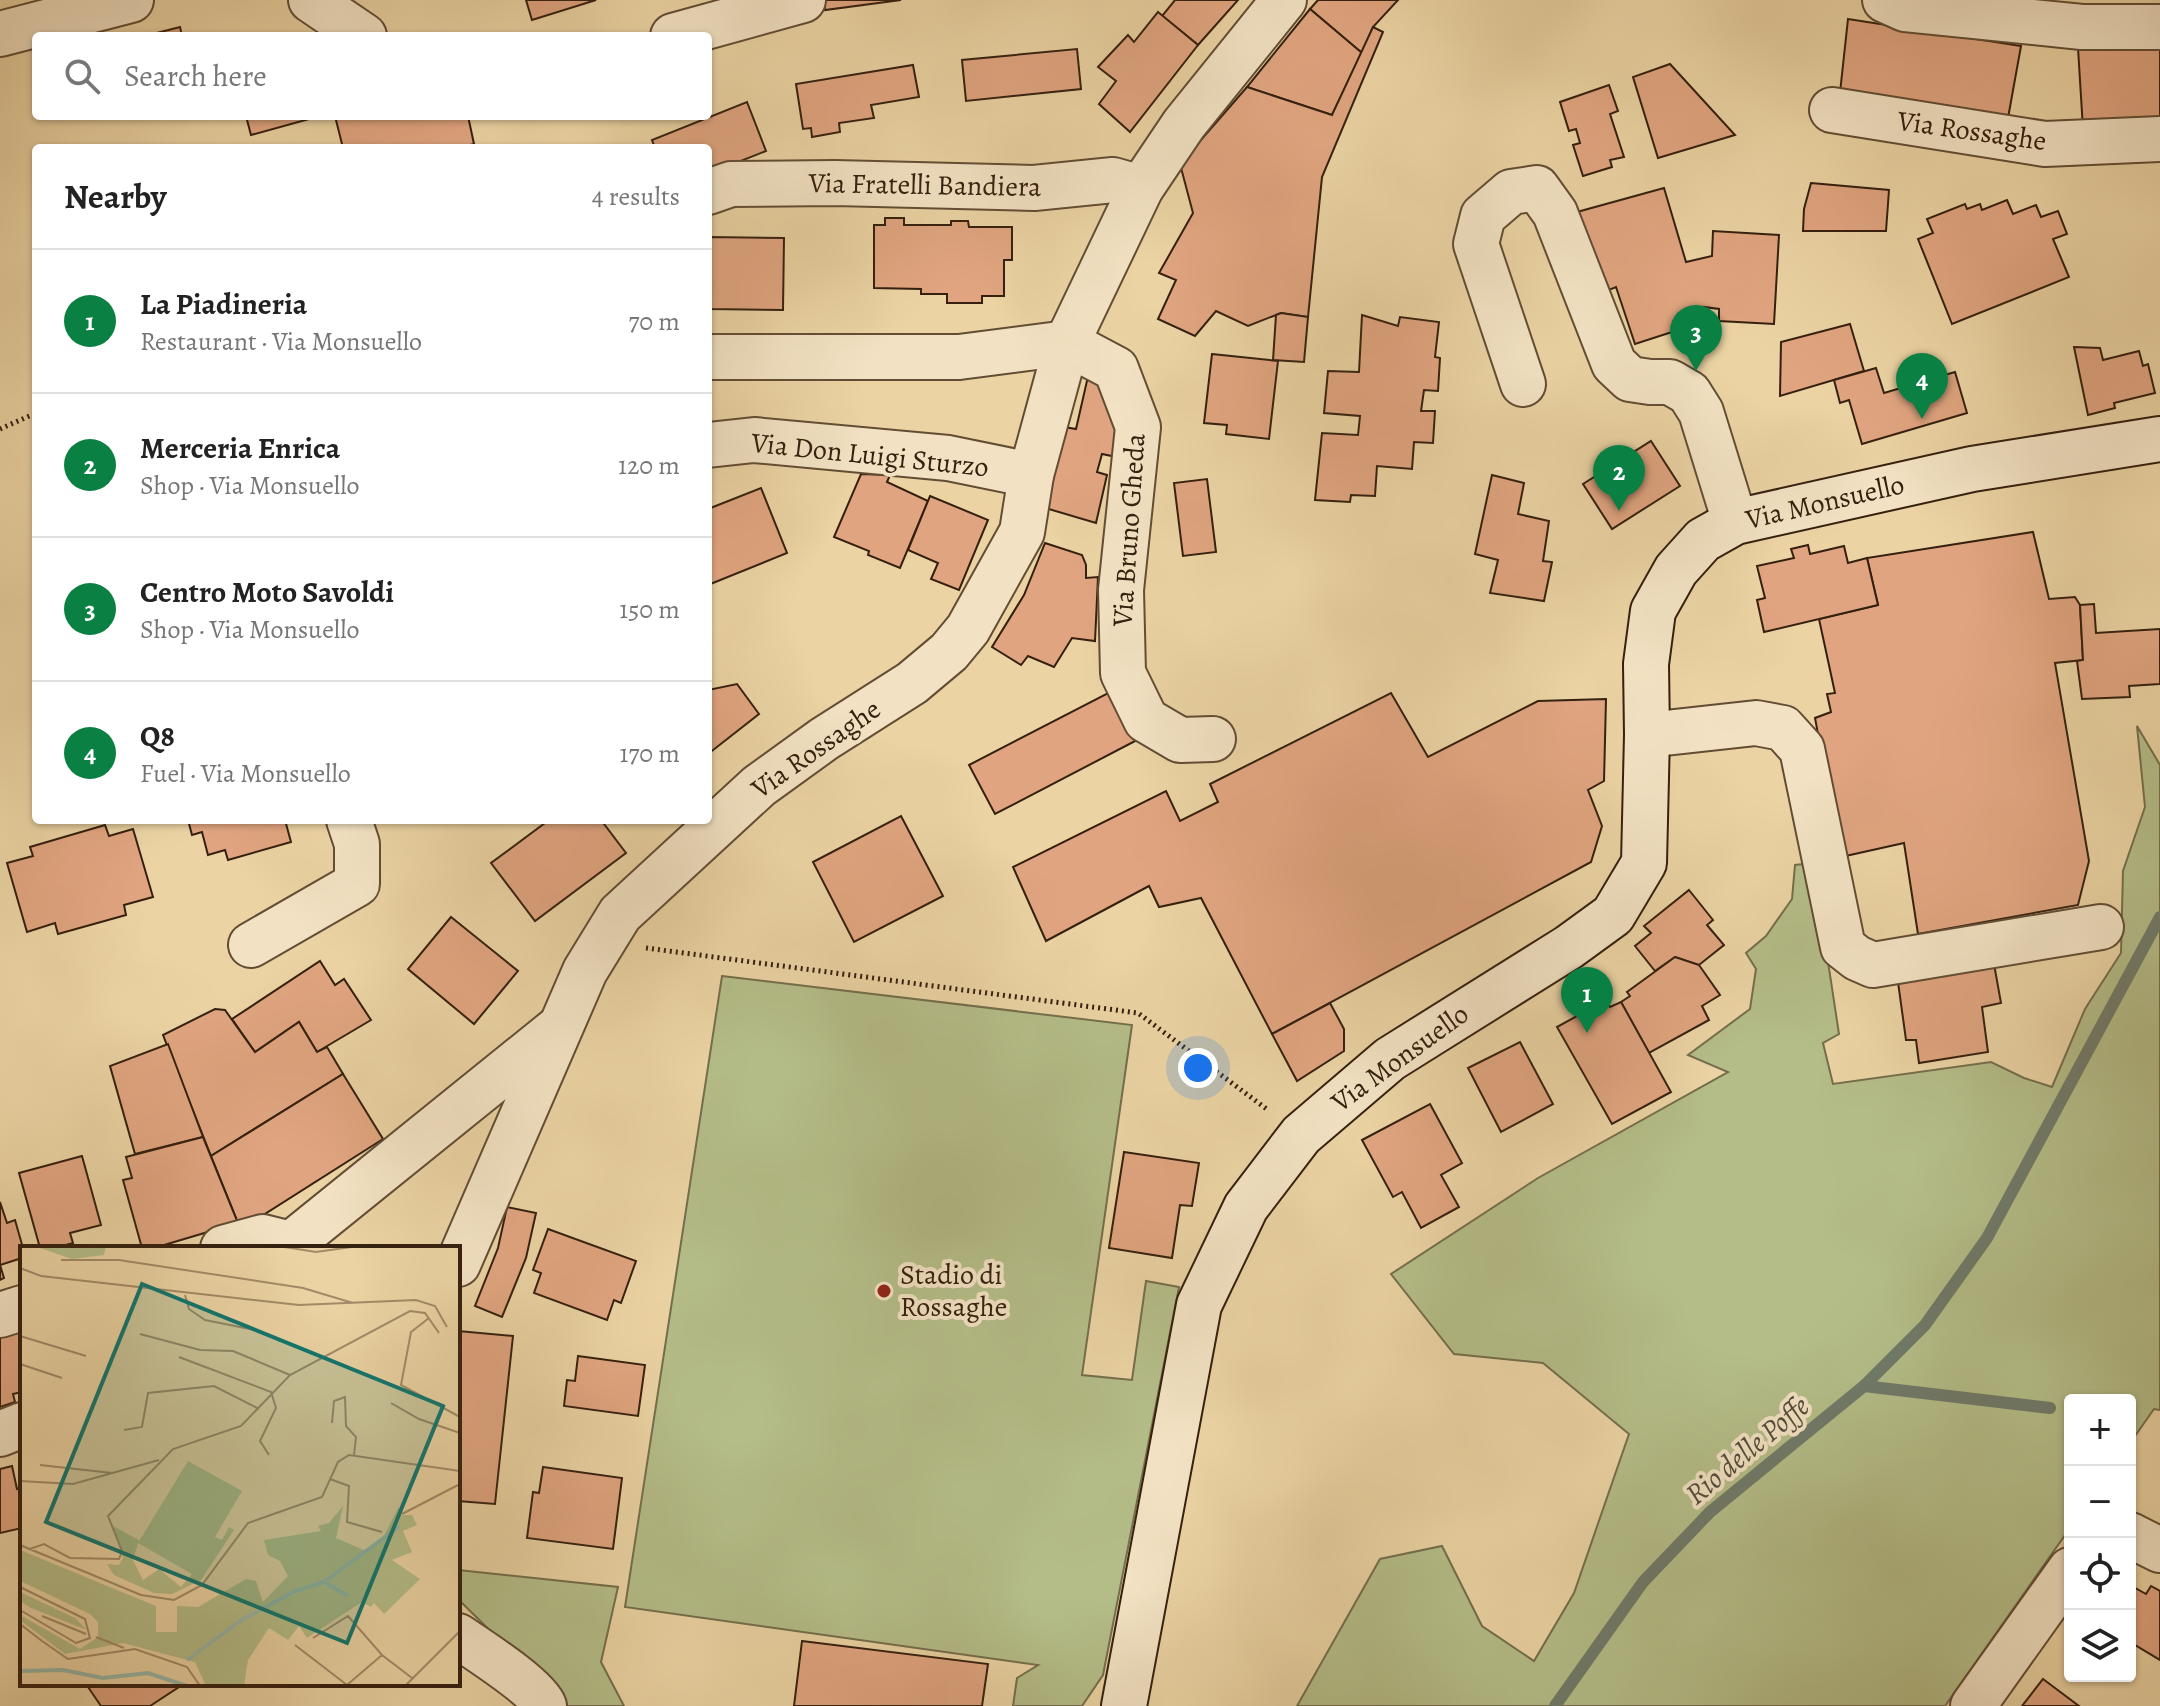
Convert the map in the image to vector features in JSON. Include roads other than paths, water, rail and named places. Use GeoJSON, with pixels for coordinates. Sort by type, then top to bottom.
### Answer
{"type":"FeatureCollection","features":[{"type":"Feature","properties":{"kind":"street"},"geometry":{"type":"LineString","coordinates":[[0,34],[131,0]]}},
{"type":"Feature","properties":{"kind":"street"},"geometry":{"type":"LineString","coordinates":[[311,0],[358,32]]}},
{"type":"Feature","properties":{"kind":"street"},"geometry":{"type":"LineString","coordinates":[[687,32],[803,0]]}},
{"type":"Feature","properties":{"kind":"street","name":"Via Rossaghe"},"geometry":{"type":"LineString","coordinates":[[460,1259],[585,971],[620,914],[759,786],[824,739],[912,683],[949,652],[968,629],[1022,532],[1031,475],[1067,343],[1141,188],[1184,124],[1284,0]]}},
{"type":"Feature","properties":{"kind":"street"},"geometry":{"type":"LineString","coordinates":[[1885,0],[1905,9],[2082,27],[2160,27]]}},
{"type":"Feature","properties":{"kind":"street","name":"Via Rossaghe"},"geometry":{"type":"LineString","coordinates":[[1832,110],[2045,144],[2160,139]]}},
{"type":"Feature","properties":{"kind":"street","name":"Via Fratelli Bandiera"},"geometry":{"type":"LineString","coordinates":[[712,191],[731,184],[1034,188],[1113,180],[1141,188]]}},
{"type":"Feature","properties":{"kind":"street"},"geometry":{"type":"LineString","coordinates":[[1523,384],[1476,244],[1483,216],[1511,192],[1537,188],[1555,213],[1614,364],[1630,379],[1679,385],[1689,393],[1701,412],[1735,522]]}},
{"type":"Feature","properties":{"kind":"street"},"geometry":{"type":"LineString","coordinates":[[712,357],[959,357],[1067,343]]}},
{"type":"Feature","properties":{"kind":"street","name":"Via Bruno Gheda"},"geometry":{"type":"LineString","coordinates":[[1067,343],[1116,369],[1138,427],[1121,590],[1123,673],[1146,720],[1180,740],[1213,739]]}},
{"type":"Feature","properties":{"kind":"street","name":"Via Monsuello"},"geometry":{"type":"LineString","coordinates":[[1124,1706],[1199,1305],[1246,1207],[1301,1135],[1390,1059],[1569,947],[1613,915],[1644,863],[1646,664],[1653,611],[1676,570],[1703,540],[1735,522],[1972,469],[2160,439]]}},
{"type":"Feature","properties":{"kind":"street","name":"Via Don Luigi Sturzo"},"geometry":{"type":"LineString","coordinates":[[712,445],[754,440],[948,458],[1031,475]]}},
{"type":"Feature","properties":{"kind":"street"},"geometry":{"type":"LineString","coordinates":[[1647,735],[1756,723],[1783,728],[1802,749],[1843,947],[1873,965],[2101,927]]}},
{"type":"Feature","properties":{"kind":"street"},"geometry":{"type":"LineString","coordinates":[[251,945],[357,884],[357,844],[350,824]]}},
{"type":"Feature","properties":{"kind":"street"},"geometry":{"type":"LineString","coordinates":[[230,1246],[263,1237],[289,1246],[561,1026]]}},
{"type":"Feature","properties":{"kind":"street"},"geometry":{"type":"LineString","coordinates":[[0,1315],[20,1309]]}},
{"type":"Feature","properties":{"kind":"street"},"geometry":{"type":"LineString","coordinates":[[0,1434],[20,1426]]}},
{"type":"Feature","properties":{"kind":"street"},"geometry":{"type":"LineString","coordinates":[[2136,1538],[2160,1550]]}},
{"type":"Feature","properties":{"kind":"street"},"geometry":{"type":"LineString","coordinates":[[1973,1706],[2064,1578]]}},
{"type":"Feature","properties":{"kind":"street"},"geometry":{"type":"LineString","coordinates":[[460,1637],[520,1681],[542,1700],[544,1706]]}},
{"type":"Feature","properties":{"kind":"waterway"},"geometry":{"type":"LineString","coordinates":[[1864,1386],[1925,1325],[1987,1238],[2160,917]]}},
{"type":"Feature","properties":{"kind":"waterway","name":"Rio delle Poffe"},"geometry":{"type":"LineString","coordinates":[[1555,1706],[1643,1582],[1710,1512],[1864,1386],[2050,1408]]}},
{"type":"Feature","properties":{"kind":"place","name":"Centro Moto Savoldi"},"geometry":{"type":"Point","coordinates":[1696,371]}},
{"type":"Feature","properties":{"kind":"place","name":"Q8"},"geometry":{"type":"Point","coordinates":[1922,419]}},
{"type":"Feature","properties":{"kind":"place","name":"Merceria Enrica"},"geometry":{"type":"Point","coordinates":[1619,511]}},
{"type":"Feature","properties":{"kind":"place","name":"La Piadineria"},"geometry":{"type":"Point","coordinates":[1587,1033]}},
{"type":"Feature","properties":{"kind":"place","name":"Stadio di Rossaghe"},"geometry":{"type":"Point","coordinates":[884,1291]}}]}
